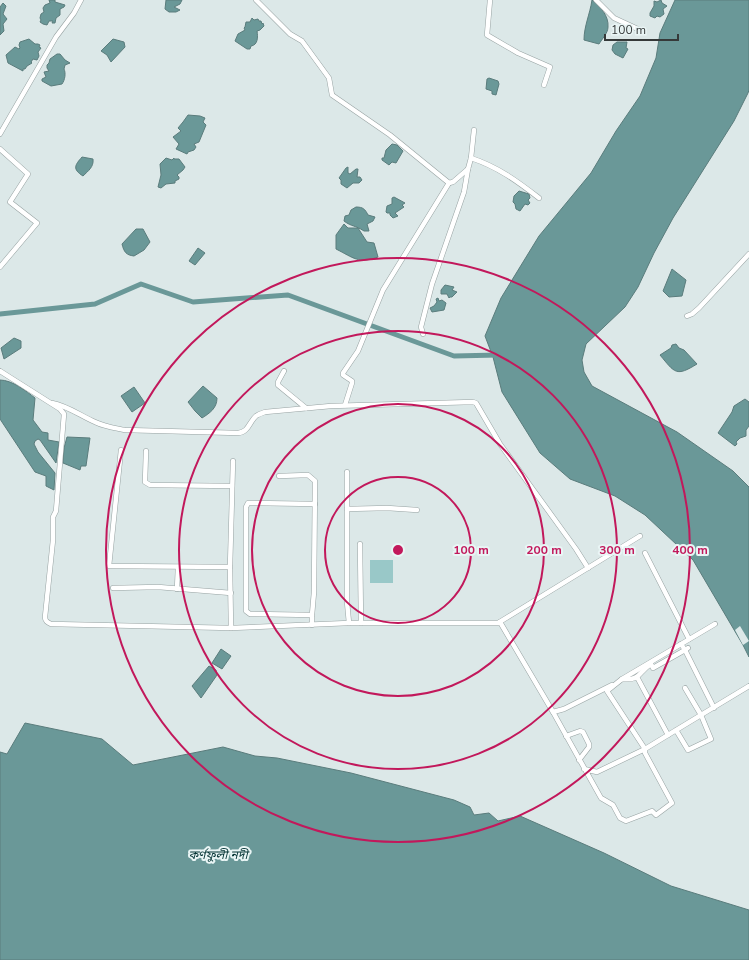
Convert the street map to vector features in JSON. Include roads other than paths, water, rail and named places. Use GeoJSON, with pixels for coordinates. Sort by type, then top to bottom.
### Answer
{"type":"FeatureCollection","features":[{"type":"Feature","properties":{"kind":"street"},"geometry":{"type":"LineString","coordinates":[[0,134],[56,37],[74,14],[81,0]]}},
{"type":"Feature","properties":{"kind":"street"},"geometry":{"type":"LineString","coordinates":[[256,0],[290,34],[302,42],[329,78],[332,95],[390,135],[449,183]]}},
{"type":"Feature","properties":{"kind":"street"},"geometry":{"type":"LineString","coordinates":[[490,0],[487,35],[518,53],[550,67],[544,85]]}},
{"type":"Feature","properties":{"kind":"street"},"geometry":{"type":"LineString","coordinates":[[596,0],[614,18],[640,30]]}},
{"type":"Feature","properties":{"kind":"street"},"geometry":{"type":"LineString","coordinates":[[423,334],[422,327],[432,284],[464,192],[471,158],[474,130]]}},
{"type":"Feature","properties":{"kind":"street"},"geometry":{"type":"LineString","coordinates":[[0,149],[28,174],[10,202],[37,223],[0,267]]}},
{"type":"Feature","properties":{"kind":"street"},"geometry":{"type":"LineString","coordinates":[[471,158],[488,164],[517,181],[539,198]]}},
{"type":"Feature","properties":{"kind":"street"},"geometry":{"type":"LineString","coordinates":[[345,405],[352,381],[343,375],[343,373],[358,351],[383,290],[449,183],[453,182],[468,169]]}},
{"type":"Feature","properties":{"kind":"street"},"geometry":{"type":"LineString","coordinates":[[687,316],[699,308],[749,254]]}},
{"type":"Feature","properties":{"kind":"street"},"geometry":{"type":"LineString","coordinates":[[284,371],[278,385],[306,408]]}},
{"type":"Feature","properties":{"kind":"street"},"geometry":{"type":"LineString","coordinates":[[0,372],[60,409],[64,414],[56,511],[53,517],[53,540],[45,617],[47,622],[51,624],[231,628],[349,623],[498,623],[640,536]]}},
{"type":"Feature","properties":{"kind":"street"},"geometry":{"type":"LineString","coordinates":[[47,402],[65,407],[96,423],[126,430],[243,433],[261,413],[345,405],[473,402],[476,403],[500,444],[576,549],[588,568]]}},
{"type":"Feature","properties":{"kind":"street"},"geometry":{"type":"LineString","coordinates":[[121,450],[109,566],[230,567]]}},
{"type":"Feature","properties":{"kind":"street"},"geometry":{"type":"LineString","coordinates":[[146,451],[145,482],[150,485],[232,486]]}},
{"type":"Feature","properties":{"kind":"street"},"geometry":{"type":"LineString","coordinates":[[231,628],[230,567],[233,461]]}},
{"type":"Feature","properties":{"kind":"street"},"geometry":{"type":"LineString","coordinates":[[347,472],[347,602],[349,623]]}},
{"type":"Feature","properties":{"kind":"street"},"geometry":{"type":"LineString","coordinates":[[279,476],[308,476],[315,481],[314,592],[312,625]]}},
{"type":"Feature","properties":{"kind":"street"},"geometry":{"type":"LineString","coordinates":[[312,615],[250,614],[246,611],[246,507],[248,503],[315,504]]}},
{"type":"Feature","properties":{"kind":"street"},"geometry":{"type":"LineString","coordinates":[[347,509],[417,510]]}},
{"type":"Feature","properties":{"kind":"street"},"geometry":{"type":"LineString","coordinates":[[360,544],[361,623]]}},
{"type":"Feature","properties":{"kind":"street"},"geometry":{"type":"LineString","coordinates":[[645,553],[689,639]]}},
{"type":"Feature","properties":{"kind":"street"},"geometry":{"type":"LineString","coordinates":[[177,589],[178,567]]}},
{"type":"Feature","properties":{"kind":"street"},"geometry":{"type":"LineString","coordinates":[[113,588],[158,587],[231,593]]}},
{"type":"Feature","properties":{"kind":"street"},"geometry":{"type":"LineString","coordinates":[[500,622],[554,712],[600,798],[613,806],[620,818],[626,822],[652,811],[656,815],[672,803],[644,753],[644,749],[607,691],[622,679],[632,680],[643,673],[645,668],[651,664],[654,668],[686,649]]}},
{"type":"Feature","properties":{"kind":"street"},"geometry":{"type":"LineString","coordinates":[[554,712],[564,709],[622,679],[715,624]]}},
{"type":"Feature","properties":{"kind":"street"},"geometry":{"type":"LineString","coordinates":[[681,644],[686,649],[714,708]]}},
{"type":"Feature","properties":{"kind":"street"},"geometry":{"type":"LineString","coordinates":[[637,677],[668,735]]}},
{"type":"Feature","properties":{"kind":"street"},"geometry":{"type":"LineString","coordinates":[[584,769],[597,772],[644,749],[749,686]]}},
{"type":"Feature","properties":{"kind":"street"},"geometry":{"type":"LineString","coordinates":[[676,730],[688,750],[711,739],[701,715],[685,688]]}},
{"type":"Feature","properties":{"kind":"street"},"geometry":{"type":"LineString","coordinates":[[566,736],[580,731],[583,732],[589,747],[579,760]]}},
{"type":"Feature","properties":{"kind":"water"},"geometry":{"type":"Polygon","coordinates":[[[49,0],[55,0],[55,2],[65,5],[60,9],[60,15],[56,18],[55,23],[52,23],[53,21],[49,21],[47,25],[40,22],[40,18],[41,14],[44,12],[43,8],[45,5],[50,3],[49,0]]]}},
{"type":"Feature","properties":{"kind":"water"},"geometry":{"type":"Polygon","coordinates":[[[166,0],[182,0],[180,4],[174,7],[180,10],[176,12],[169,12],[165,9],[166,0]]]}},
{"type":"Feature","properties":{"kind":"water"},"geometry":{"type":"Polygon","coordinates":[[[592,0],[603,12],[608,23],[605,36],[599,44],[584,40],[592,0]]]}},
{"type":"Feature","properties":{"kind":"water"},"geometry":{"type":"Polygon","coordinates":[[[661,0],[662,3],[667,6],[663,9],[664,14],[655,18],[650,16],[654,6],[654,1],[657,2],[661,0]]]}},
{"type":"Feature","properties":{"kind":"water"},"geometry":{"type":"Polygon","coordinates":[[[675,0],[749,0],[749,90],[734,121],[673,218],[638,287],[625,307],[586,344],[582,360],[584,372],[592,386],[677,432],[733,471],[749,487],[749,657],[693,560],[645,515],[615,496],[570,479],[540,453],[502,392],[493,357],[485,336],[501,298],[539,236],[591,173],[616,131],[640,96],[656,58],[660,33],[675,0]]]}},
{"type":"Feature","properties":{"kind":"water"},"geometry":{"type":"Polygon","coordinates":[[[3,3],[6,6],[3,14],[7,19],[3,24],[4,31],[0,35],[0,7],[3,3]]]}},
{"type":"Feature","properties":{"kind":"water"},"geometry":{"type":"Polygon","coordinates":[[[252,18],[254,20],[258,19],[261,21],[264,26],[257,31],[255,44],[251,46],[250,49],[247,49],[235,41],[238,34],[245,30],[244,28],[246,22],[250,22],[252,18]]]}},
{"type":"Feature","properties":{"kind":"water"},"geometry":{"type":"Polygon","coordinates":[[[29,39],[35,44],[40,45],[39,47],[41,48],[38,52],[39,56],[37,60],[33,59],[31,62],[32,63],[23,69],[23,71],[8,63],[6,55],[15,47],[19,49],[20,42],[29,39]]]}},
{"type":"Feature","properties":{"kind":"water"},"geometry":{"type":"Polygon","coordinates":[[[113,39],[124,42],[125,47],[111,62],[107,55],[101,51],[113,39]]]}},
{"type":"Feature","properties":{"kind":"water"},"geometry":{"type":"Polygon","coordinates":[[[617,42],[627,42],[626,48],[628,49],[623,58],[615,54],[612,50],[613,45],[617,42]]]}},
{"type":"Feature","properties":{"kind":"water"},"geometry":{"type":"Polygon","coordinates":[[[57,54],[60,54],[70,63],[65,65],[65,76],[62,84],[51,86],[42,81],[42,79],[46,77],[44,72],[49,71],[47,65],[50,59],[57,54]]]}},
{"type":"Feature","properties":{"kind":"water"},"geometry":{"type":"Polygon","coordinates":[[[489,78],[498,81],[499,84],[496,95],[492,94],[492,91],[486,89],[487,79],[489,78]]]}},
{"type":"Feature","properties":{"kind":"water"},"geometry":{"type":"Polygon","coordinates":[[[188,115],[205,118],[203,122],[206,125],[199,142],[194,144],[196,147],[187,154],[176,149],[179,144],[173,137],[181,131],[178,128],[188,115]]]}},
{"type":"Feature","properties":{"kind":"water"},"geometry":{"type":"Polygon","coordinates":[[[392,144],[397,145],[403,151],[396,163],[392,162],[389,165],[382,160],[382,158],[384,158],[386,150],[392,144]]]}},
{"type":"Feature","properties":{"kind":"water"},"geometry":{"type":"Polygon","coordinates":[[[82,157],[93,159],[92,167],[83,176],[76,169],[76,165],[82,157]]]}},
{"type":"Feature","properties":{"kind":"water"},"geometry":{"type":"Polygon","coordinates":[[[166,158],[172,160],[174,158],[179,159],[185,167],[177,175],[179,179],[175,181],[175,183],[166,184],[161,188],[158,187],[161,175],[160,164],[166,158]]]}},
{"type":"Feature","properties":{"kind":"water"},"geometry":{"type":"Polygon","coordinates":[[[348,167],[348,173],[350,174],[358,169],[357,177],[360,177],[362,180],[359,183],[353,183],[347,188],[341,184],[341,180],[339,178],[348,167]]]}},
{"type":"Feature","properties":{"kind":"water"},"geometry":{"type":"Polygon","coordinates":[[[519,191],[529,194],[530,198],[528,200],[530,203],[528,205],[525,204],[520,211],[516,209],[513,202],[514,196],[519,191]]]}},
{"type":"Feature","properties":{"kind":"water"},"geometry":{"type":"Polygon","coordinates":[[[394,197],[405,203],[402,205],[404,207],[395,213],[398,216],[393,218],[390,213],[386,212],[387,206],[392,204],[392,198],[394,197]]]}},
{"type":"Feature","properties":{"kind":"water"},"geometry":{"type":"Polygon","coordinates":[[[356,207],[362,208],[368,215],[375,217],[373,221],[367,224],[369,231],[364,231],[344,221],[345,216],[349,215],[351,210],[356,207]]]}},
{"type":"Feature","properties":{"kind":"water"},"geometry":{"type":"Polygon","coordinates":[[[344,224],[348,228],[358,228],[367,242],[374,243],[378,257],[361,260],[336,249],[336,235],[344,224]]]}},
{"type":"Feature","properties":{"kind":"water"},"geometry":{"type":"Polygon","coordinates":[[[136,229],[143,229],[150,242],[144,250],[134,256],[126,253],[122,244],[136,229]]]}},
{"type":"Feature","properties":{"kind":"water"},"geometry":{"type":"Polygon","coordinates":[[[198,248],[205,253],[195,265],[189,261],[198,248]]]}},
{"type":"Feature","properties":{"kind":"water"},"geometry":{"type":"Polygon","coordinates":[[[672,269],[686,280],[682,296],[669,297],[663,291],[672,269]]]}},
{"type":"Feature","properties":{"kind":"water"},"geometry":{"type":"Polygon","coordinates":[[[445,285],[454,287],[452,290],[457,292],[452,297],[449,298],[447,294],[441,294],[441,290],[445,285]]]}},
{"type":"Feature","properties":{"kind":"water"},"geometry":{"type":"Polygon","coordinates":[[[438,298],[439,301],[442,300],[446,303],[444,310],[432,312],[430,308],[434,306],[437,302],[436,299],[438,298]]]}},
{"type":"Feature","properties":{"kind":"water"},"geometry":{"type":"Polygon","coordinates":[[[14,338],[21,341],[21,348],[4,359],[1,348],[14,338]]]}},
{"type":"Feature","properties":{"kind":"water"},"geometry":{"type":"Polygon","coordinates":[[[676,344],[697,364],[680,372],[669,366],[660,355],[671,348],[672,345],[676,344]]]}},
{"type":"Feature","properties":{"kind":"water"},"geometry":{"type":"Polygon","coordinates":[[[0,380],[5,380],[14,384],[35,398],[33,420],[42,432],[48,433],[48,440],[59,442],[56,463],[40,440],[38,439],[35,441],[34,444],[38,452],[55,473],[54,490],[46,486],[46,476],[35,472],[0,419],[0,380]]]}},
{"type":"Feature","properties":{"kind":"water"},"geometry":{"type":"Polygon","coordinates":[[[203,386],[217,398],[217,402],[210,412],[202,418],[188,402],[203,386]]]}},
{"type":"Feature","properties":{"kind":"water"},"geometry":{"type":"Polygon","coordinates":[[[134,387],[145,403],[132,412],[121,396],[134,387]]]}},
{"type":"Feature","properties":{"kind":"water"},"geometry":{"type":"Polygon","coordinates":[[[745,399],[749,402],[749,426],[746,430],[746,436],[740,438],[736,442],[737,444],[735,446],[718,433],[732,412],[734,406],[745,399]]]}},
{"type":"Feature","properties":{"kind":"water"},"geometry":{"type":"Polygon","coordinates":[[[67,437],[90,438],[86,466],[81,466],[80,470],[63,463],[64,448],[67,437]]]}},
{"type":"Feature","properties":{"kind":"water"},"geometry":{"type":"Polygon","coordinates":[[[221,649],[231,656],[222,669],[212,663],[221,649]]]}},
{"type":"Feature","properties":{"kind":"water"},"geometry":{"type":"Polygon","coordinates":[[[209,666],[216,670],[217,675],[201,698],[192,686],[209,666]]]}},
{"type":"Feature","properties":{"kind":"water","name":"কর্ণফুলী নদী"},"geometry":{"type":"Polygon","coordinates":[[[25,723],[102,739],[133,765],[223,747],[255,756],[277,758],[351,773],[454,800],[470,807],[474,815],[489,813],[498,821],[520,816],[604,853],[671,886],[749,910],[749,960],[0,960],[0,752],[7,754],[25,723]]]}},
{"type":"Feature","properties":{"kind":"waterway"},"geometry":{"type":"LineString","coordinates":[[0,314],[95,304],[141,284],[193,302],[288,295],[454,356],[498,355]]}}]}
